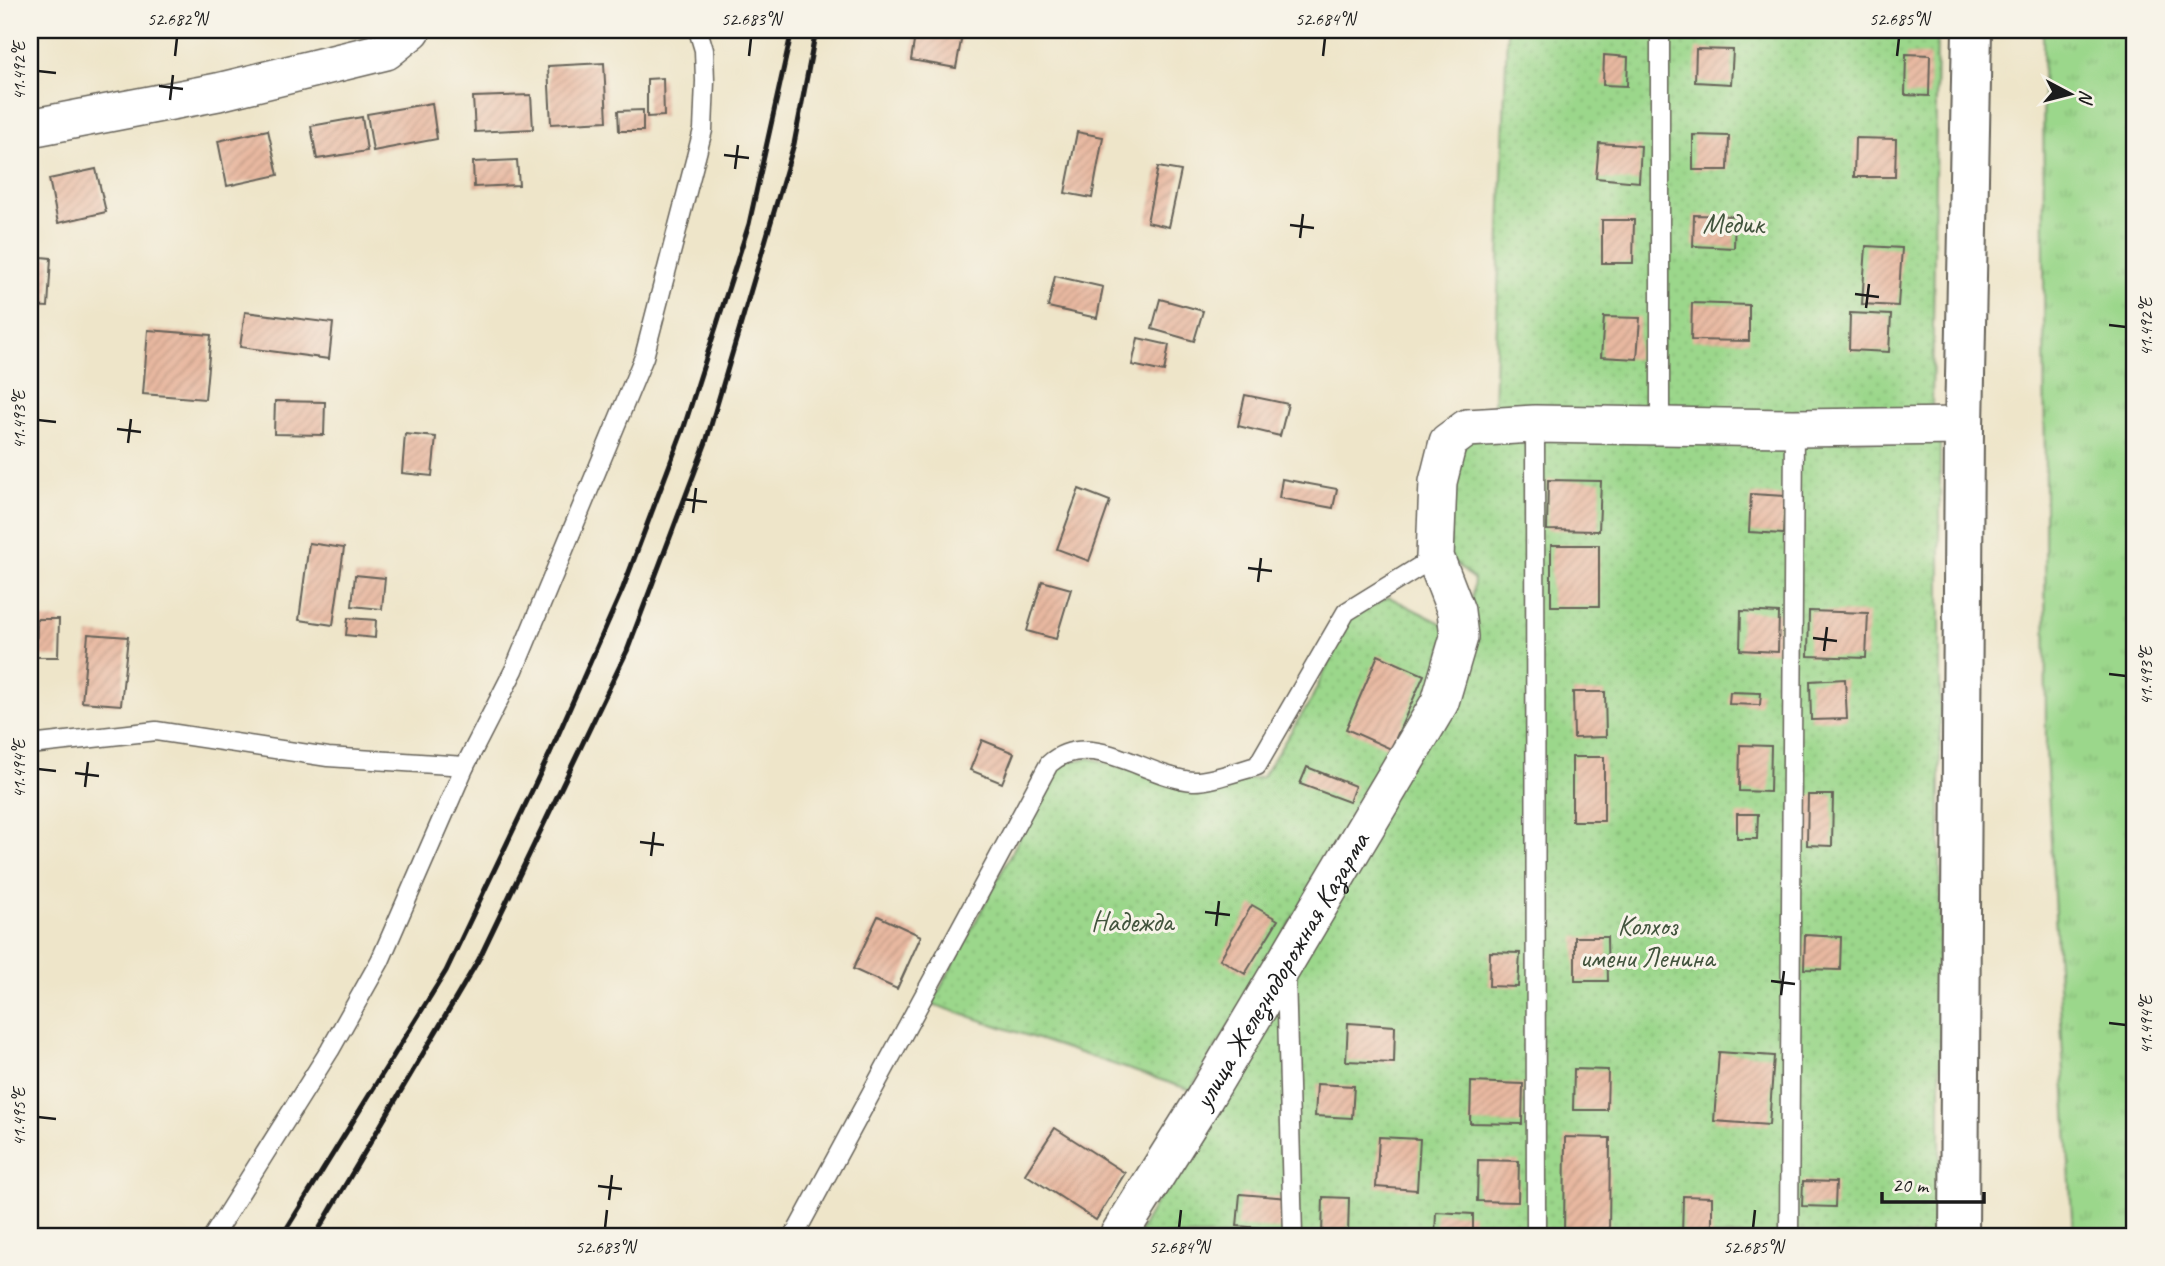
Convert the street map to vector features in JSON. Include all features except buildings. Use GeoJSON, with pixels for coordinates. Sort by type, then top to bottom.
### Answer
{"type":"FeatureCollection","features":[{"type":"Feature","properties":{"kind":"street"},"geometry":{"type":"LineString","coordinates":[[30,128],[218,92],[386,51],[412,30]]}},
{"type":"Feature","properties":{"kind":"street"},"geometry":{"type":"LineString","coordinates":[[1959,1236],[1964,426],[1972,30]]}},
{"type":"Feature","properties":{"kind":"street"},"geometry":{"type":"LineString","coordinates":[[1435,557],[1438,482],[1448,442],[1467,428],[1535,424],[1794,428],[1964,426]]}},
{"type":"Feature","properties":{"kind":"street","name":"улица Железнодорожная Казарма"},"geometry":{"type":"LineString","coordinates":[[1118,1236],[1204,1099],[1440,702],[1459,637],[1456,611],[1435,557]]}},
{"type":"Feature","properties":{"kind":"lane"},"geometry":{"type":"LineString","coordinates":[[212,1236],[330,1049],[380,961],[465,766],[513,670],[644,358],[703,130],[704,60],[698,30]]}},
{"type":"Feature","properties":{"kind":"lane"},"geometry":{"type":"LineString","coordinates":[[1660,30],[1660,426]]}},
{"type":"Feature","properties":{"kind":"lane"},"geometry":{"type":"LineString","coordinates":[[1535,424],[1536,1236]]}},
{"type":"Feature","properties":{"kind":"lane"},"geometry":{"type":"LineString","coordinates":[[1789,1236],[1794,428]]}},
{"type":"Feature","properties":{"kind":"lane"},"geometry":{"type":"LineString","coordinates":[[794,1236],[1049,764],[1062,753],[1090,750],[1194,781],[1257,766],[1302,694],[1346,612],[1435,557]]}},
{"type":"Feature","properties":{"kind":"lane"},"geometry":{"type":"LineString","coordinates":[[30,745],[156,731],[328,757],[465,766]]}},
{"type":"Feature","properties":{"kind":"lane"},"geometry":{"type":"LineString","coordinates":[[1286,959],[1293,1236]]}},
{"type":"Feature","properties":{"kind":"green space","name":"Медик"},"geometry":{"type":"Polygon","coordinates":[[[1507,30],[1937,30],[1932,408],[1918,423],[1494,408],[1507,30]]]}},
{"type":"Feature","properties":{"kind":"green space"},"geometry":{"type":"Polygon","coordinates":[[[2043,30],[2135,30],[2135,1236],[2073,1236],[2046,753],[2043,30]]]}},
{"type":"Feature","properties":{"kind":"green space","name":"Колхоз имени Ленина"},"geometry":{"type":"Polygon","coordinates":[[[1467,438],[1940,440],[1940,1236],[1137,1236],[1467,645],[1474,580],[1449,557],[1451,479],[1467,438]]]}},
{"type":"Feature","properties":{"kind":"green space","name":"Надежда"},"geometry":{"type":"Polygon","coordinates":[[[1389,597],[1447,626],[1437,675],[1191,1090],[932,1004],[1059,763],[1090,758],[1197,788],[1262,777],[1311,700],[1350,617],[1389,597]]]}},
{"type":"Feature","properties":{"kind":"railway"},"geometry":{"type":"LineString","coordinates":[[282,1236],[446,971],[550,753],[623,588],[684,427],[749,224],[792,30]]}},
{"type":"Feature","properties":{"kind":"railway"},"geometry":{"type":"LineString","coordinates":[[315,1236],[479,959],[627,651],[706,442],[794,144],[816,30]]}}]}
